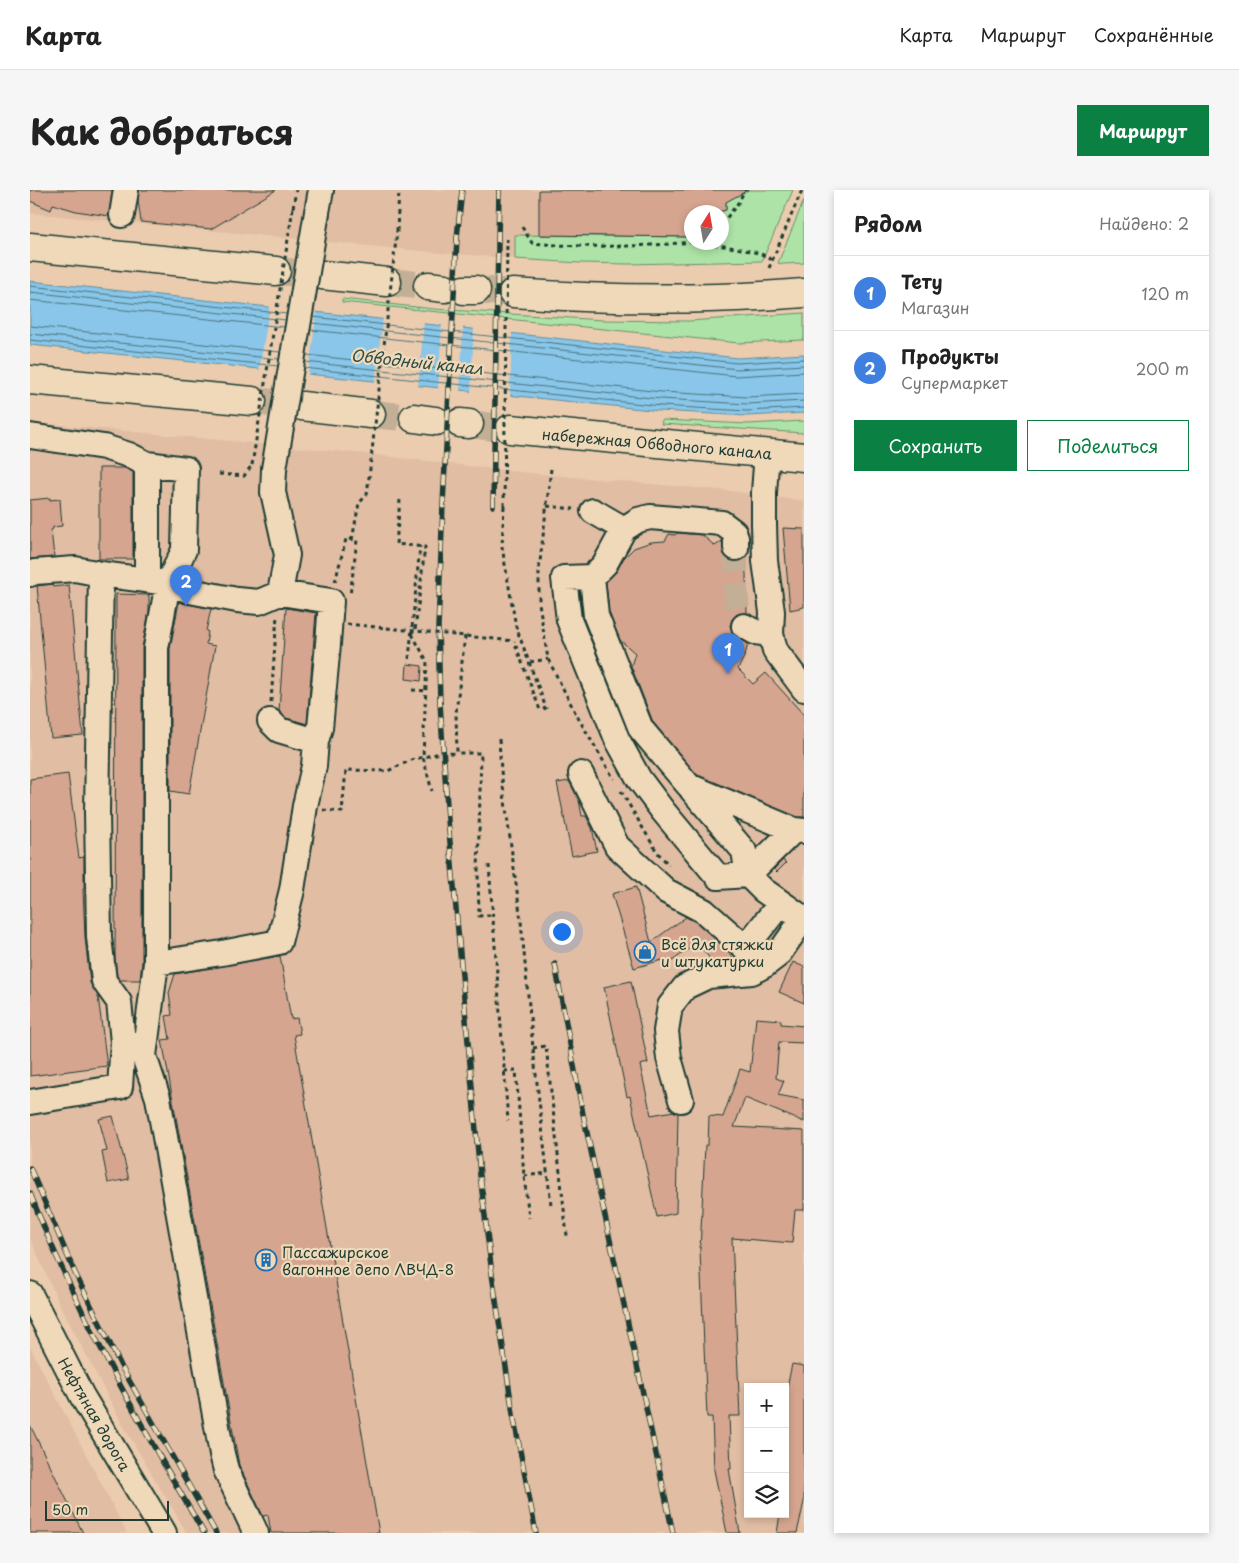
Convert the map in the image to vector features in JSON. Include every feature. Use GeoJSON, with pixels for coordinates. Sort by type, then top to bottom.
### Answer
{"type":"FeatureCollection","features":[{"type":"Feature","properties":{"kind":"main road"},"geometry":{"type":"LineString","coordinates":[[30,247],[276,271]]}},
{"type":"Feature","properties":{"kind":"main road"},"geometry":{"type":"LineString","coordinates":[[322,275],[387,282]]}},
{"type":"Feature","properties":{"kind":"main road"},"geometry":{"type":"LineString","coordinates":[[513,293],[601,298],[673,298],[748,297],[804,293]]}},
{"type":"Feature","properties":{"kind":"main road"},"geometry":{"type":"LineString","coordinates":[[30,380],[252,401]]}},
{"type":"Feature","properties":{"kind":"main road"},"geometry":{"type":"LineString","coordinates":[[302,406],[371,414]]}},
{"type":"Feature","properties":{"kind":"main road","name":"набережная Обводного канала"},"geometry":{"type":"LineString","coordinates":[[510,429],[804,457]]}},
{"type":"Feature","properties":{"kind":"street"},"geometry":{"type":"LineString","coordinates":[[122,215],[126,190]]}},
{"type":"Feature","properties":{"kind":"street"},"geometry":{"type":"LineString","coordinates":[[280,593],[287,554],[273,492],[263,467],[319,201]]}},
{"type":"Feature","properties":{"kind":"street"},"geometry":{"type":"LineString","coordinates":[[30,436],[104,447],[129,455],[147,464],[186,469],[184,550],[157,582]]}},
{"type":"Feature","properties":{"kind":"street"},"geometry":{"type":"LineString","coordinates":[[767,454],[764,492],[764,561],[772,612],[771,634],[775,650],[804,689]]}},
{"type":"Feature","properties":{"kind":"street"},"geometry":{"type":"LineString","coordinates":[[144,1056],[156,963],[157,582],[147,464]]}},
{"type":"Feature","properties":{"kind":"street"},"geometry":{"type":"LineString","coordinates":[[587,510],[624,529]]}},
{"type":"Feature","properties":{"kind":"street"},"geometry":{"type":"LineString","coordinates":[[681,1100],[669,1058],[666,1032],[670,1006],[685,987],[708,976],[752,972],[765,965],[778,955],[804,919],[764,889],[718,877],[662,811],[640,779],[617,739],[569,620],[564,578],[592,577],[605,564],[624,529],[638,520],[650,517],[722,523],[734,532],[736,548]]}},
{"type":"Feature","properties":{"kind":"street"},"geometry":{"type":"LineString","coordinates":[[30,574],[75,569],[157,582],[221,598],[259,602],[280,593],[342,606],[328,644],[321,719],[316,741],[314,766],[305,806],[292,890],[279,942],[156,963]]}},
{"type":"Feature","properties":{"kind":"street"},"geometry":{"type":"LineString","coordinates":[[30,1102],[120,1087],[124,1042],[119,1002],[104,981],[99,937],[97,812],[101,574]]}},
{"type":"Feature","properties":{"kind":"street"},"geometry":{"type":"LineString","coordinates":[[592,577],[596,616],[641,729],[744,851],[764,889]]}},
{"type":"Feature","properties":{"kind":"street"},"geometry":{"type":"LineString","coordinates":[[744,626],[755,632],[771,634]]}},
{"type":"Feature","properties":{"kind":"street"},"geometry":{"type":"LineString","coordinates":[[270,721],[279,730],[316,741]]}},
{"type":"Feature","properties":{"kind":"street"},"geometry":{"type":"LineString","coordinates":[[580,774],[617,846],[666,891],[704,911],[765,965]]}},
{"type":"Feature","properties":{"kind":"street"},"geometry":{"type":"LineString","coordinates":[[689,786],[799,830],[764,889],[745,948]]}},
{"type":"Feature","properties":{"kind":"street"},"geometry":{"type":"LineString","coordinates":[[124,1042],[135,1046],[144,1056],[158,1098],[222,1454],[226,1470],[256,1533]]}},
{"type":"Feature","properties":{"kind":"street","name":"Нефтяная дорога"},"geometry":{"type":"LineString","coordinates":[[30,1294],[82,1396],[164,1533]]}},
{"type":"Feature","properties":{"kind":"path"},"geometry":{"type":"LineString","coordinates":[[219,474],[244,476],[263,467],[296,190]]}},
{"type":"Feature","properties":{"kind":"path"},"geometry":{"type":"LineString","coordinates":[[352,540],[359,503],[367,495],[397,231],[399,190]]}},
{"type":"Feature","properties":{"kind":"path"},"geometry":{"type":"LineString","coordinates":[[729,215],[745,190]]}},
{"type":"Feature","properties":{"kind":"path"},"geometry":{"type":"LineString","coordinates":[[769,268],[802,190]]}},
{"type":"Feature","properties":{"kind":"path"},"geometry":{"type":"LineString","coordinates":[[522,228],[532,243],[537,244],[575,247],[640,246],[684,243]]}},
{"type":"Feature","properties":{"kind":"path"},"geometry":{"type":"LineString","coordinates":[[342,606],[357,540],[346,539],[342,606],[347,624],[514,641],[540,710],[546,708],[516,627],[502,547],[507,239]]}},
{"type":"Feature","properties":{"kind":"path"},"geometry":{"type":"LineString","coordinates":[[729,248],[758,253],[768,256],[772,260]]}},
{"type":"Feature","properties":{"kind":"path"},"geometry":{"type":"LineString","coordinates":[[542,552],[551,469]]}},
{"type":"Feature","properties":{"kind":"path"},"geometry":{"type":"LineString","coordinates":[[400,500],[396,544],[425,547],[409,659]]}},
{"type":"Feature","properties":{"kind":"path"},"geometry":{"type":"LineString","coordinates":[[547,506],[587,510]]}},
{"type":"Feature","properties":{"kind":"path"},"geometry":{"type":"LineString","coordinates":[[270,721],[276,621],[280,593]]}},
{"type":"Feature","properties":{"kind":"path"},"geometry":{"type":"LineString","coordinates":[[413,632],[427,661],[424,757],[432,791]]}},
{"type":"Feature","properties":{"kind":"path"},"geometry":{"type":"LineString","coordinates":[[457,753],[456,713],[465,636]]}},
{"type":"Feature","properties":{"kind":"path"},"geometry":{"type":"LineString","coordinates":[[530,662],[548,659]]}},
{"type":"Feature","properties":{"kind":"path"},"geometry":{"type":"LineString","coordinates":[[412,690],[426,691]]}},
{"type":"Feature","properties":{"kind":"path"},"geometry":{"type":"LineString","coordinates":[[499,740],[501,771],[521,921],[533,1048],[552,1205]]}},
{"type":"Feature","properties":{"kind":"path"},"geometry":{"type":"LineString","coordinates":[[305,806],[342,812],[346,770],[388,772],[411,760],[436,754],[480,753],[479,916],[494,915]]}},
{"type":"Feature","properties":{"kind":"path"},"geometry":{"type":"LineString","coordinates":[[490,864],[508,1121]]}},
{"type":"Feature","properties":{"kind":"path"},"geometry":{"type":"LineString","coordinates":[[533,1048],[546,1046],[567,1236]]}},
{"type":"Feature","properties":{"kind":"path"},"geometry":{"type":"LineString","coordinates":[[504,1071],[516,1070],[529,1218]]}},
{"type":"Feature","properties":{"kind":"path"},"geometry":{"type":"LineString","coordinates":[[524,1176],[548,1173]]}},
{"type":"Feature","properties":{"kind":"shaded area"},"geometry":{"type":"Polygon","coordinates":[[[30,190],[766,190],[765,246],[729,248],[729,205],[684,205],[684,250],[699,250],[535,260],[441,253],[30,213],[30,190]]]}},
{"type":"Feature","properties":{"kind":"shaded area"},"geometry":{"type":"Polygon","coordinates":[[[30,422],[367,454],[529,473],[730,491],[804,501],[804,1533],[187,1533],[125,1429],[59,1303],[30,1238],[30,422]]]}},
{"type":"Feature","properties":{"kind":"shaded area"},"geometry":{"type":"Polygon","coordinates":[[[30,1347],[127,1533],[30,1533],[30,1347]]]}},
{"type":"Feature","properties":{"kind":"green space"},"geometry":{"type":"Polygon","coordinates":[[[738,190],[793,190],[762,261],[628,264],[515,259],[515,235],[684,237],[684,250],[729,250],[729,205],[726,205],[726,202],[738,190]]]}},
{"type":"Feature","properties":{"kind":"green space"},"geometry":{"type":"Polygon","coordinates":[[[804,200],[804,263],[778,263],[804,200]]]}},
{"type":"Feature","properties":{"kind":"green space"},"geometry":{"type":"Polygon","coordinates":[[[342,299],[434,309],[602,320],[689,321],[804,313],[804,340],[739,343],[342,302],[342,299]]]}},
{"type":"Feature","properties":{"kind":"green space"},"geometry":{"type":"Polygon","coordinates":[[[662,420],[748,424],[804,421],[804,433],[661,424],[662,420]]]}},
{"type":"Feature","properties":{"kind":"water","name":"Обводный канал"},"geometry":{"type":"Polygon","coordinates":[[[30,281],[738,358],[804,354],[804,413],[747,416],[660,411],[30,345],[30,281]]]}},
{"type":"Feature","properties":{"kind":"pier"},"geometry":{"type":"Polygon","coordinates":[[[270,304],[317,310],[308,376],[259,371],[270,304]]]}},
{"type":"Feature","properties":{"kind":"pier"},"geometry":{"type":"Polygon","coordinates":[[[383,317],[424,321],[418,388],[375,383],[383,317]]]}},
{"type":"Feature","properties":{"kind":"pier"},"geometry":{"type":"Polygon","coordinates":[[[442,323],[463,325],[460,392],[438,390],[442,323]]]}},
{"type":"Feature","properties":{"kind":"pier"},"geometry":{"type":"Polygon","coordinates":[[[474,327],[512,331],[510,397],[471,393],[474,327]]]}},
{"type":"Feature","properties":{"kind":"building"},"geometry":{"type":"Polygon","coordinates":[[[30,190],[112,190],[109,216],[76,211],[53,204],[51,210],[30,201],[30,190]]]}},
{"type":"Feature","properties":{"kind":"building"},"geometry":{"type":"Polygon","coordinates":[[[139,190],[276,190],[211,229],[141,222],[138,200],[139,190]]]}},
{"type":"Feature","properties":{"kind":"building"},"geometry":{"type":"Polygon","coordinates":[[[539,190],[748,190],[726,202],[726,205],[684,205],[684,237],[539,235],[539,190]]]}},
{"type":"Feature","properties":{"kind":"building"},"geometry":{"type":"Polygon","coordinates":[[[99,468],[125,468],[133,472],[133,559],[99,559],[99,468]]]}},
{"type":"Feature","properties":{"kind":"building"},"geometry":{"type":"Polygon","coordinates":[[[50,498],[50,500],[60,499],[62,526],[53,527],[51,530],[54,557],[30,559],[30,500],[50,498]]]}},
{"type":"Feature","properties":{"kind":"building"},"geometry":{"type":"Polygon","coordinates":[[[783,528],[804,529],[804,607],[790,610],[783,528]]]}},
{"type":"Feature","properties":{"kind":"building"},"geometry":{"type":"Polygon","coordinates":[[[677,533],[702,535],[715,546],[722,541],[724,555],[736,562],[741,560],[746,573],[747,613],[736,615],[732,619],[730,626],[733,634],[748,644],[738,669],[753,684],[766,673],[804,715],[804,817],[797,817],[697,775],[653,722],[631,666],[635,653],[620,640],[609,613],[606,582],[634,548],[651,542],[665,541],[669,534],[675,535],[677,533]]]}},
{"type":"Feature","properties":{"kind":"building"},"geometry":{"type":"Polygon","coordinates":[[[52,584],[53,587],[69,585],[83,735],[51,738],[37,586],[52,584]]]}},
{"type":"Feature","properties":{"kind":"building"},"geometry":{"type":"Polygon","coordinates":[[[116,594],[149,595],[149,611],[142,648],[142,962],[140,980],[120,980],[117,976],[115,957],[116,594]]]}},
{"type":"Feature","properties":{"kind":"building"},"geometry":{"type":"Polygon","coordinates":[[[179,602],[211,609],[206,631],[208,632],[206,644],[215,646],[189,794],[170,791],[170,649],[179,602]]]}},
{"type":"Feature","properties":{"kind":"building"},"geometry":{"type":"Polygon","coordinates":[[[286,608],[316,613],[307,724],[286,718],[279,711],[286,608]]]}},
{"type":"Feature","properties":{"kind":"building"},"geometry":{"type":"Polygon","coordinates":[[[407,664],[422,666],[421,681],[406,679],[407,664]]]}},
{"type":"Feature","properties":{"kind":"building"},"geometry":{"type":"Polygon","coordinates":[[[68,774],[79,858],[84,857],[85,937],[90,983],[98,996],[107,1066],[30,1076],[30,779],[68,774]]]}},
{"type":"Feature","properties":{"kind":"building"},"geometry":{"type":"Polygon","coordinates":[[[569,781],[579,800],[582,816],[586,816],[592,828],[597,851],[572,856],[557,783],[569,781]]]}},
{"type":"Feature","properties":{"kind":"building"},"geometry":{"type":"Polygon","coordinates":[[[783,860],[786,863],[777,872],[774,869],[783,860]]]}},
{"type":"Feature","properties":{"kind":"building"},"geometry":{"type":"Polygon","coordinates":[[[636,887],[651,942],[686,917],[696,922],[733,957],[729,960],[713,962],[697,943],[664,967],[662,960],[634,968],[612,894],[636,887]]]}},
{"type":"Feature","properties":{"kind":"building","name":"Пассажирское вагонное депо ЛВЧД-8"},"geometry":{"type":"Polygon","coordinates":[[[280,956],[291,1019],[297,1018],[300,1034],[294,1035],[379,1533],[271,1533],[268,1515],[263,1516],[239,1465],[162,1040],[170,1039],[166,1016],[172,1015],[169,993],[175,974],[280,956]]]}},
{"type":"Feature","properties":{"kind":"building"},"geometry":{"type":"Polygon","coordinates":[[[793,962],[804,967],[804,1003],[779,992],[793,962]]]}},
{"type":"Feature","properties":{"kind":"building"},"geometry":{"type":"Polygon","coordinates":[[[631,981],[648,1063],[640,1065],[651,1115],[674,1111],[678,1113],[676,1213],[657,1217],[630,1096],[627,1097],[604,987],[631,981]]]}},
{"type":"Feature","properties":{"kind":"building"},"geometry":{"type":"Polygon","coordinates":[[[756,1018],[781,1020],[781,1024],[804,1026],[804,1043],[779,1042],[776,1078],[784,1081],[778,1095],[804,1100],[804,1122],[745,1098],[734,1127],[804,1131],[804,1210],[795,1210],[792,1243],[732,1238],[740,1416],[729,1416],[731,1469],[729,1469],[740,1533],[727,1533],[714,1470],[712,1417],[707,1417],[700,1251],[705,1145],[708,1145],[709,1116],[723,1117],[740,1069],[750,1072],[756,1018]]]}},
{"type":"Feature","properties":{"kind":"building"},"geometry":{"type":"Polygon","coordinates":[[[113,1116],[129,1179],[108,1183],[102,1152],[107,1151],[99,1119],[113,1116]]]}},
{"type":"Feature","properties":{"kind":"building"},"geometry":{"type":"Polygon","coordinates":[[[792,1364],[804,1366],[804,1502],[797,1533],[777,1533],[779,1518],[789,1518],[788,1383],[792,1364]]]}},
{"type":"Feature","properties":{"kind":"building"},"geometry":{"type":"Polygon","coordinates":[[[30,1425],[83,1533],[30,1533],[30,1425]]]}},
{"type":"Feature","properties":{"kind":"tunnel"},"geometry":{"type":"LineString","coordinates":[[276,271],[322,275]]}},
{"type":"Feature","properties":{"kind":"tunnel"},"geometry":{"type":"LineString","coordinates":[[387,282],[428,286]]}},
{"type":"Feature","properties":{"kind":"tunnel"},"geometry":{"type":"LineString","coordinates":[[476,290],[513,293]]}},
{"type":"Feature","properties":{"kind":"tunnel"},"geometry":{"type":"LineString","coordinates":[[252,401],[302,406]]}},
{"type":"Feature","properties":{"kind":"tunnel"},"geometry":{"type":"LineString","coordinates":[[371,414],[414,418]]}},
{"type":"Feature","properties":{"kind":"tunnel"},"geometry":{"type":"LineString","coordinates":[[469,424],[510,429]]}},
{"type":"Feature","properties":{"kind":"tunnel"},"geometry":{"type":"LineString","coordinates":[[736,548],[738,615],[744,626]]}},
{"type":"Feature","properties":{"kind":"railway"},"geometry":{"type":"LineString","coordinates":[[462,190],[457,238],[443,504],[438,627],[440,703],[448,820],[480,1175],[492,1274],[513,1414],[536,1533]]}},
{"type":"Feature","properties":{"kind":"railway"},"geometry":{"type":"LineString","coordinates":[[493,506],[499,190]]}},
{"type":"Feature","properties":{"kind":"railway"},"geometry":{"type":"LineString","coordinates":[[555,964],[583,1114],[673,1533]]}},
{"type":"Feature","properties":{"kind":"railway"},"geometry":{"type":"LineString","coordinates":[[30,1168],[75,1273],[121,1366],[216,1533]]}},
{"type":"Feature","properties":{"kind":"railway"},"geometry":{"type":"LineString","coordinates":[[30,1193],[68,1281],[110,1366],[204,1533]]}},
{"type":"Feature","properties":{"kind":"place","name":"Продукты"},"geometry":{"type":"Point","coordinates":[186,606]}},
{"type":"Feature","properties":{"kind":"place","name":"Тету"},"geometry":{"type":"Point","coordinates":[728,674]}},
{"type":"Feature","properties":{"kind":"place","name":"Всё для стяжки и штукатурки"},"geometry":{"type":"Point","coordinates":[645,952]}},
{"type":"Feature","properties":{"kind":"place","name":"Пассажирское вагонное депо ЛВЧД-8"},"geometry":{"type":"Point","coordinates":[266,1260]}}]}
